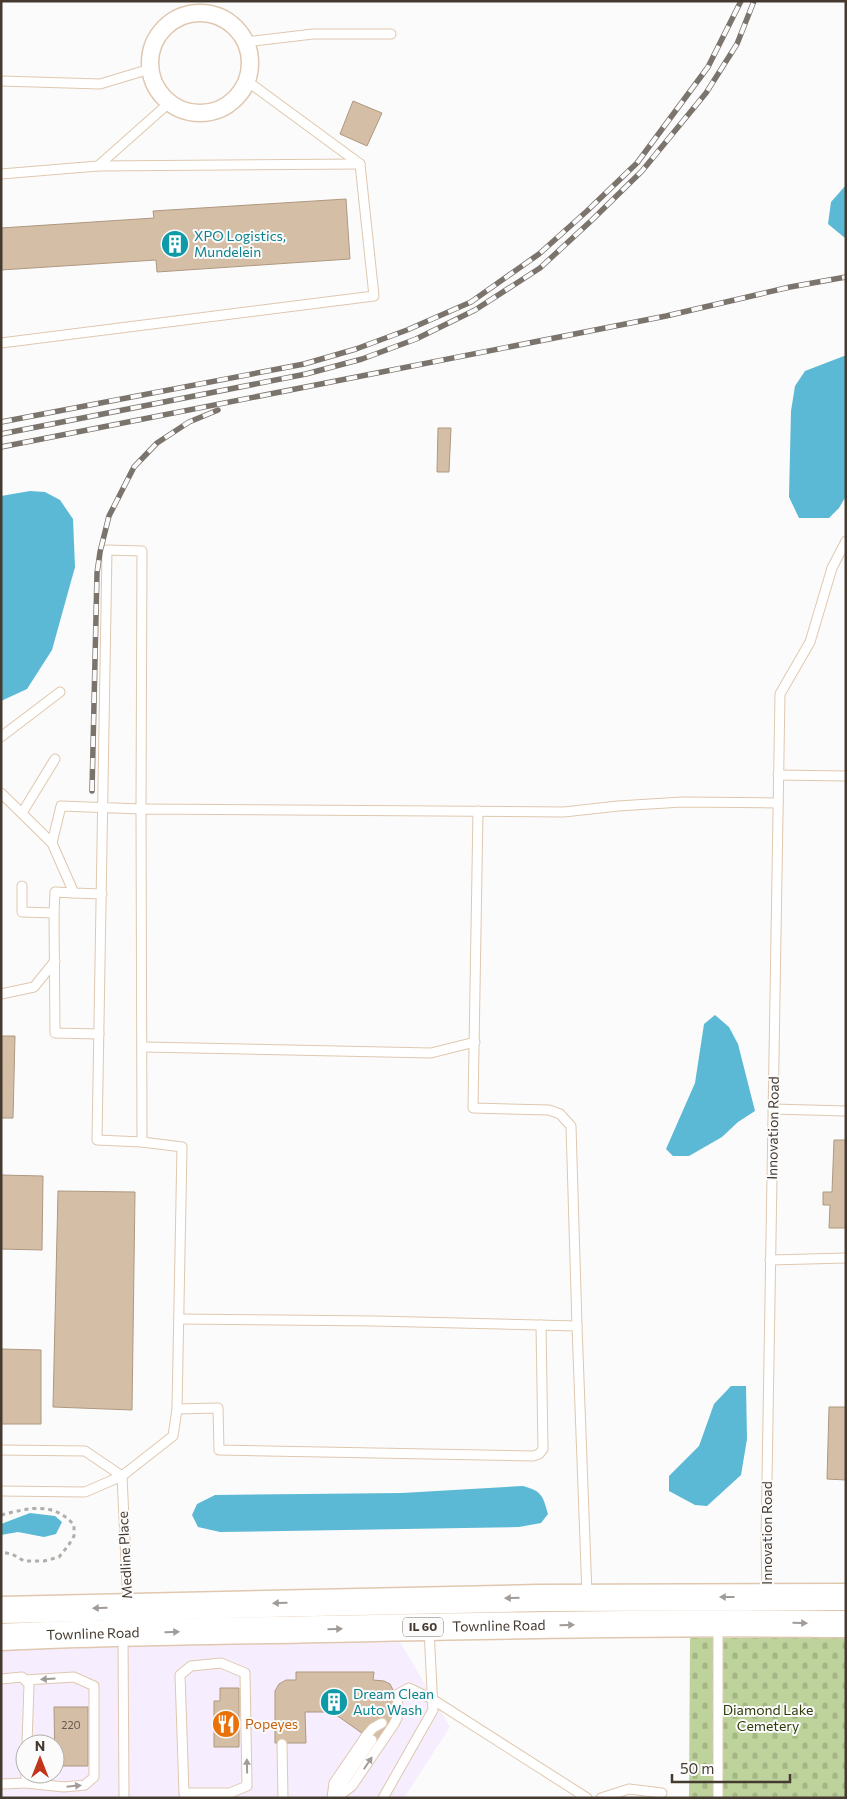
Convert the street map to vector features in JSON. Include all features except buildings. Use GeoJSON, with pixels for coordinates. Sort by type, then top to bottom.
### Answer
{"type":"FeatureCollection","features":[{"type":"Feature","properties":{"kind":"main road","name":"Townline Road"},"geometry":{"type":"LineString","coordinates":[[1,1610],[126,1620],[428,1614],[718,1623],[767,1610],[846,1597]]}},
{"type":"Feature","properties":{"kind":"main road","name":"Townline Road"},"geometry":{"type":"LineString","coordinates":[[428,1614],[587,1598],[767,1610],[846,1624]]}},
{"type":"Feature","properties":{"kind":"main road","name":"Townline Road"},"geometry":{"type":"LineString","coordinates":[[1,1637],[126,1620]]}},
{"type":"Feature","properties":{"kind":"street"},"geometry":{"type":"LineString","coordinates":[[200,6],[234,25],[246,42],[250,55],[247,81],[242,91],[225,107],[201,113],[184,110],[169,102],[159,92],[152,78],[150,57],[153,45],[161,32],[172,22],[200,6]]}},
{"type":"Feature","properties":{"kind":"lane"},"geometry":{"type":"LineString","coordinates":[[246,42],[313,34],[392,34]]}},
{"type":"Feature","properties":{"kind":"lane"},"geometry":{"type":"LineString","coordinates":[[1,81],[100,84],[150,69]]}},
{"type":"Feature","properties":{"kind":"lane"},"geometry":{"type":"LineString","coordinates":[[1,343],[374,296],[360,164],[247,81]]}},
{"type":"Feature","properties":{"kind":"lane"},"geometry":{"type":"LineString","coordinates":[[98,166],[169,102]]}},
{"type":"Feature","properties":{"kind":"lane"},"geometry":{"type":"LineString","coordinates":[[1,174],[98,166],[360,164]]}},
{"type":"Feature","properties":{"kind":"lane","name":"Innovation Road"},"geometry":{"type":"LineString","coordinates":[[767,1610],[766,1540],[780,694],[810,642],[832,568],[846,541]]}},
{"type":"Feature","properties":{"kind":"lane"},"geometry":{"type":"LineString","coordinates":[[1,1490],[85,1492],[122,1476],[173,1436],[177,1409],[182,1147],[142,1142],[97,1140],[107,550],[142,551],[142,1142]]}},
{"type":"Feature","properties":{"kind":"lane"},"geometry":{"type":"LineString","coordinates":[[1,737],[60,692]]}},
{"type":"Feature","properties":{"kind":"lane"},"geometry":{"type":"LineString","coordinates":[[22,813],[55,759]]}},
{"type":"Feature","properties":{"kind":"lane"},"geometry":{"type":"LineString","coordinates":[[778,775],[846,776]]}},
{"type":"Feature","properties":{"kind":"lane"},"geometry":{"type":"LineString","coordinates":[[1,793],[52,843],[74,893]]}},
{"type":"Feature","properties":{"kind":"lane"},"geometry":{"type":"LineString","coordinates":[[52,843],[62,806],[141,809],[564,812],[682,802],[778,804]]}},
{"type":"Feature","properties":{"kind":"lane"},"geometry":{"type":"LineString","coordinates":[[478,811],[473,1108],[552,1110],[560,1114],[571,1126],[587,1598]]}},
{"type":"Feature","properties":{"kind":"lane"},"geometry":{"type":"LineString","coordinates":[[22,886],[22,912],[54,913]]}},
{"type":"Feature","properties":{"kind":"lane"},"geometry":{"type":"LineString","coordinates":[[99,1034],[55,1033],[54,913],[55,892],[102,894]]}},
{"type":"Feature","properties":{"kind":"lane"},"geometry":{"type":"LineString","coordinates":[[1,994],[34,987],[55,961]]}},
{"type":"Feature","properties":{"kind":"lane"},"geometry":{"type":"LineString","coordinates":[[143,1048],[430,1053],[475,1042]]}},
{"type":"Feature","properties":{"kind":"lane"},"geometry":{"type":"LineString","coordinates":[[773,1110],[846,1111]]}},
{"type":"Feature","properties":{"kind":"lane"},"geometry":{"type":"LineString","coordinates":[[770,1260],[846,1258]]}},
{"type":"Feature","properties":{"kind":"lane"},"geometry":{"type":"LineString","coordinates":[[179,1320],[375,1321],[577,1326]]}},
{"type":"Feature","properties":{"kind":"lane"},"geometry":{"type":"LineString","coordinates":[[177,1409],[218,1408],[219,1450],[532,1456],[538,1454],[543,1449],[541,1325]]}},
{"type":"Feature","properties":{"kind":"lane"},"geometry":{"type":"LineString","coordinates":[[1,1450],[85,1451],[122,1476]]}},
{"type":"Feature","properties":{"kind":"lane","name":"Medline Place"},"geometry":{"type":"LineString","coordinates":[[122,1476],[126,1620],[124,1798]]}},
{"type":"Feature","properties":{"kind":"lane"},"geometry":{"type":"LineString","coordinates":[[384,1798],[433,1710],[428,1614]]}},
{"type":"Feature","properties":{"kind":"lane"},"geometry":{"type":"LineString","coordinates":[[718,1623],[718,1798]]}},
{"type":"Feature","properties":{"kind":"lane"},"geometry":{"type":"LineString","coordinates":[[221,1663],[245,1672],[247,1786],[230,1793],[185,1796],[180,1675],[191,1666],[221,1663]]}},
{"type":"Feature","properties":{"kind":"lane"},"geometry":{"type":"LineString","coordinates":[[1,1678],[22,1677],[29,1684],[27,1734]]}},
{"type":"Feature","properties":{"kind":"lane"},"geometry":{"type":"LineString","coordinates":[[25,1680],[74,1677],[94,1686],[94,1777],[85,1785],[64,1787],[50,1784]]}},
{"type":"Feature","properties":{"kind":"lane"},"geometry":{"type":"LineString","coordinates":[[334,1798],[352,1786],[394,1724],[397,1718],[398,1694],[409,1688],[432,1699],[587,1798]]}},
{"type":"Feature","properties":{"kind":"lane"},"geometry":{"type":"LineString","coordinates":[[334,1798],[334,1783],[366,1736],[373,1728],[382,1723]]}},
{"type":"Feature","properties":{"kind":"lane"},"geometry":{"type":"LineString","coordinates":[[334,1798],[372,1740]]}},
{"type":"Feature","properties":{"kind":"lane"},"geometry":{"type":"LineString","coordinates":[[282,1744],[283,1798]]}},
{"type":"Feature","properties":{"kind":"lane"},"geometry":{"type":"LineString","coordinates":[[1,1784],[15,1781]]}},
{"type":"Feature","properties":{"kind":"lane"},"geometry":{"type":"LineString","coordinates":[[601,1798],[629,1790],[662,1793]]}},
{"type":"Feature","properties":{"kind":"path"},"geometry":{"type":"LineString","coordinates":[[1,1515],[26,1509],[50,1509],[65,1515],[74,1525],[74,1536],[59,1557],[44,1561],[24,1561],[12,1554],[1,1552]]}},
{"type":"Feature","properties":{"kind":"shaded area"},"geometry":{"type":"Polygon","coordinates":[[[400,1642],[450,1727],[404,1798],[1,1798],[1,1649],[400,1642]]]}},
{"type":"Feature","properties":{"kind":"green space","name":"Diamond Lake Cemetery"},"geometry":{"type":"Polygon","coordinates":[[[690,1638],[846,1638],[846,1798],[689,1798],[690,1638]]]}},
{"type":"Feature","properties":{"kind":"water"},"geometry":{"type":"Polygon","coordinates":[[[846,185],[845,238],[828,224],[831,202],[846,185]]]}},
{"type":"Feature","properties":{"kind":"water"},"geometry":{"type":"Polygon","coordinates":[[[846,356],[846,496],[839,508],[829,518],[799,518],[789,497],[791,411],[795,386],[805,371],[846,356]]]}},
{"type":"Feature","properties":{"kind":"water"},"geometry":{"type":"Polygon","coordinates":[[[30,491],[45,492],[60,500],[73,519],[75,567],[52,650],[27,689],[1,701],[1,496],[30,491]]]}},
{"type":"Feature","properties":{"kind":"water"},"geometry":{"type":"Polygon","coordinates":[[[715,1015],[729,1027],[738,1044],[755,1111],[738,1122],[722,1137],[689,1156],[673,1156],[666,1149],[695,1083],[704,1024],[715,1015]]]}},
{"type":"Feature","properties":{"kind":"water"},"geometry":{"type":"Polygon","coordinates":[[[731,1386],[746,1386],[747,1439],[741,1475],[707,1506],[695,1505],[669,1491],[669,1476],[699,1446],[714,1404],[731,1386]]]}},
{"type":"Feature","properties":{"kind":"water"},"geometry":{"type":"Polygon","coordinates":[[[523,1486],[538,1492],[543,1499],[548,1514],[541,1523],[519,1527],[220,1532],[198,1527],[192,1515],[197,1504],[215,1495],[402,1493],[523,1486]]]}},
{"type":"Feature","properties":{"kind":"water"},"geometry":{"type":"Polygon","coordinates":[[[30,1513],[55,1516],[62,1522],[56,1534],[44,1537],[18,1532],[1,1535],[1,1524],[30,1513]]]}},
{"type":"Feature","properties":{"kind":"railway"},"geometry":{"type":"LineString","coordinates":[[1,422],[304,364],[356,349],[407,330],[471,302],[539,254],[637,163],[708,67],[741,1]]}},
{"type":"Feature","properties":{"kind":"railway"},"geometry":{"type":"LineString","coordinates":[[1,434],[306,374],[362,359],[416,339],[475,310],[540,268],[642,171],[706,93],[737,44],[754,1]]}},
{"type":"Feature","properties":{"kind":"railway"},"geometry":{"type":"LineString","coordinates":[[1,447],[666,316],[790,287],[846,277]]}},
{"type":"Feature","properties":{"kind":"railway"},"geometry":{"type":"LineString","coordinates":[[92,791],[97,573],[109,516],[134,467],[157,443],[189,422],[218,410]]}},
{"type":"Feature","properties":{"kind":"place","name":"XPO Logistics, Mundelein"},"geometry":{"type":"Point","coordinates":[175,244]}},
{"type":"Feature","properties":{"kind":"place","name":"Dream Clean Auto Wash"},"geometry":{"type":"Point","coordinates":[334,1702]}},
{"type":"Feature","properties":{"kind":"place","name":"Popeyes"},"geometry":{"type":"Point","coordinates":[226,1724]}}]}
